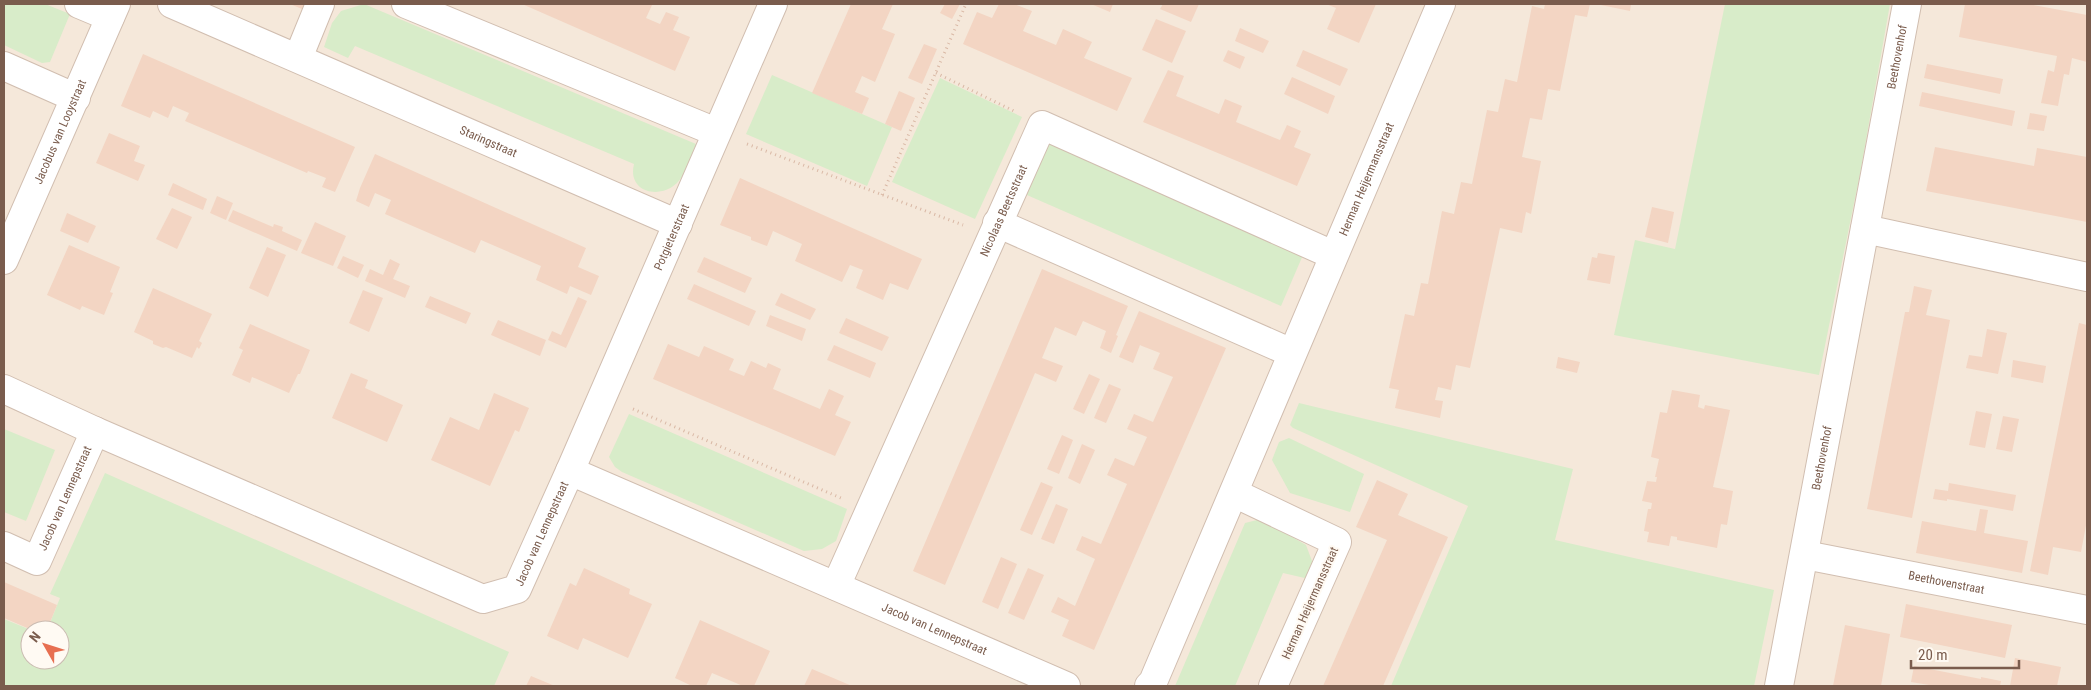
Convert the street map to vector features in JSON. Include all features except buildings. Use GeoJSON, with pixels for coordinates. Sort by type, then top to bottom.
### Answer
{"type":"FeatureCollection","features":[{"type":"Feature","properties":{"kind":"street"},"geometry":{"type":"LineString","coordinates":[[79,4],[113,10]]}},
{"type":"Feature","properties":{"kind":"street","name":"Staringstraat"},"geometry":{"type":"LineString","coordinates":[[172,4],[678,224]]}},
{"type":"Feature","properties":{"kind":"street"},"geometry":{"type":"LineString","coordinates":[[298,58],[320,4]]}},
{"type":"Feature","properties":{"kind":"street"},"geometry":{"type":"LineString","coordinates":[[406,4],[716,132]]}},
{"type":"Feature","properties":{"kind":"street","name":"Potgieterstraat"},"geometry":{"type":"LineString","coordinates":[[570,471],[773,4]]}},
{"type":"Feature","properties":{"kind":"street","name":"Herman Heijermansstraat"},"geometry":{"type":"LineString","coordinates":[[1149,686],[1153,682],[1234,493],[1333,255],[1441,4]]}},
{"type":"Feature","properties":{"kind":"street","name":"Beethovenhof"},"geometry":{"type":"LineString","coordinates":[[1779,686],[1907,4]]}},
{"type":"Feature","properties":{"kind":"street","name":"Jacobus van Looystraat"},"geometry":{"type":"LineString","coordinates":[[4,260],[113,10]]}},
{"type":"Feature","properties":{"kind":"street"},"geometry":{"type":"LineString","coordinates":[[4,66],[76,98]]}},
{"type":"Feature","properties":{"kind":"street"},"geometry":{"type":"LineString","coordinates":[[1042,125],[1333,255]]}},
{"type":"Feature","properties":{"kind":"street","name":"Nicolaas Beetsstraat"},"geometry":{"type":"LineString","coordinates":[[836,586],[1042,125]]}},
{"type":"Feature","properties":{"kind":"street"},"geometry":{"type":"LineString","coordinates":[[994,229],[1292,353]]}},
{"type":"Feature","properties":{"kind":"street"},"geometry":{"type":"LineString","coordinates":[[1865,229],[2087,277]]}},
{"type":"Feature","properties":{"kind":"street","name":"Jacob van Lennepstraat"},"geometry":{"type":"LineString","coordinates":[[4,389],[483,599],[517,590],[570,471],[1066,686]]}},
{"type":"Feature","properties":{"kind":"street","name":"Jacob van Lennepstraat"},"geometry":{"type":"LineString","coordinates":[[4,546],[37,561],[94,430]]}},
{"type":"Feature","properties":{"kind":"street","name":"Herman Heijermansstraat"},"geometry":{"type":"LineString","coordinates":[[1234,493],[1337,542],[1273,686]]}},
{"type":"Feature","properties":{"kind":"street","name":"Beethovenstraat"},"geometry":{"type":"LineString","coordinates":[[1805,555],[2087,610]]}},
{"type":"Feature","properties":{"kind":"path"},"geometry":{"type":"LineString","coordinates":[[882,195],[966,4]]}},
{"type":"Feature","properties":{"kind":"path"},"geometry":{"type":"LineString","coordinates":[[936,73],[1042,125]]}},
{"type":"Feature","properties":{"kind":"path"},"geometry":{"type":"LineString","coordinates":[[716,132],[882,195],[994,229]]}},
{"type":"Feature","properties":{"kind":"path"},"geometry":{"type":"LineString","coordinates":[[603,396],[869,510]]}},
{"type":"Feature","properties":{"kind":"shaded area"},"geometry":{"type":"Polygon","coordinates":[[[4,4],[2087,4],[2087,686],[4,686],[4,4]]]}},
{"type":"Feature","properties":{"kind":"green space"},"geometry":{"type":"Polygon","coordinates":[[[4,4],[45,4],[70,14],[50,62],[42,63],[4,45],[4,4]]]}},
{"type":"Feature","properties":{"kind":"green space"},"geometry":{"type":"Polygon","coordinates":[[[364,4],[696,144],[683,175],[670,188],[654,192],[646,190],[635,181],[633,174],[634,164],[355,46],[348,58],[324,47],[332,23],[341,11],[364,4]]]}},
{"type":"Feature","properties":{"kind":"green space"},"geometry":{"type":"Polygon","coordinates":[[[1725,4],[1890,4],[1860,174],[1819,375],[1614,335],[1635,240],[1675,249],[1725,4]]]}},
{"type":"Feature","properties":{"kind":"green space"},"geometry":{"type":"Polygon","coordinates":[[[772,75],[892,127],[867,186],[746,134],[772,75]]]}},
{"type":"Feature","properties":{"kind":"green space"},"geometry":{"type":"Polygon","coordinates":[[[940,78],[1022,117],[975,219],[892,182],[940,78]]]}},
{"type":"Feature","properties":{"kind":"green space"},"geometry":{"type":"Polygon","coordinates":[[[1043,141],[1303,255],[1281,306],[1020,192],[1043,141]]]}},
{"type":"Feature","properties":{"kind":"green space"},"geometry":{"type":"Polygon","coordinates":[[[1299,403],[1573,469],[1555,540],[1774,590],[1754,686],[1391,686],[1468,506],[1293,428],[1290,425],[1299,403]]]}},
{"type":"Feature","properties":{"kind":"green space"},"geometry":{"type":"Polygon","coordinates":[[[629,414],[847,509],[836,541],[822,549],[804,551],[622,472],[615,467],[609,457],[629,414]]]}},
{"type":"Feature","properties":{"kind":"green space"},"geometry":{"type":"Polygon","coordinates":[[[4,429],[55,450],[26,521],[4,512],[4,429]]]}},
{"type":"Feature","properties":{"kind":"green space"},"geometry":{"type":"Polygon","coordinates":[[[1289,438],[1364,474],[1350,512],[1290,493],[1272,460],[1279,442],[1289,438]]]}},
{"type":"Feature","properties":{"kind":"green space"},"geometry":{"type":"Polygon","coordinates":[[[105,473],[509,652],[494,686],[4,686],[4,619],[20,626],[20,670],[70,670],[70,620],[51,620],[60,598],[50,594],[105,473]]]}},
{"type":"Feature","properties":{"kind":"green space"},"geometry":{"type":"Polygon","coordinates":[[[1261,519],[1306,545],[1315,569],[1309,579],[1283,573],[1235,686],[1175,686],[1245,523],[1261,519]]]}}]}
